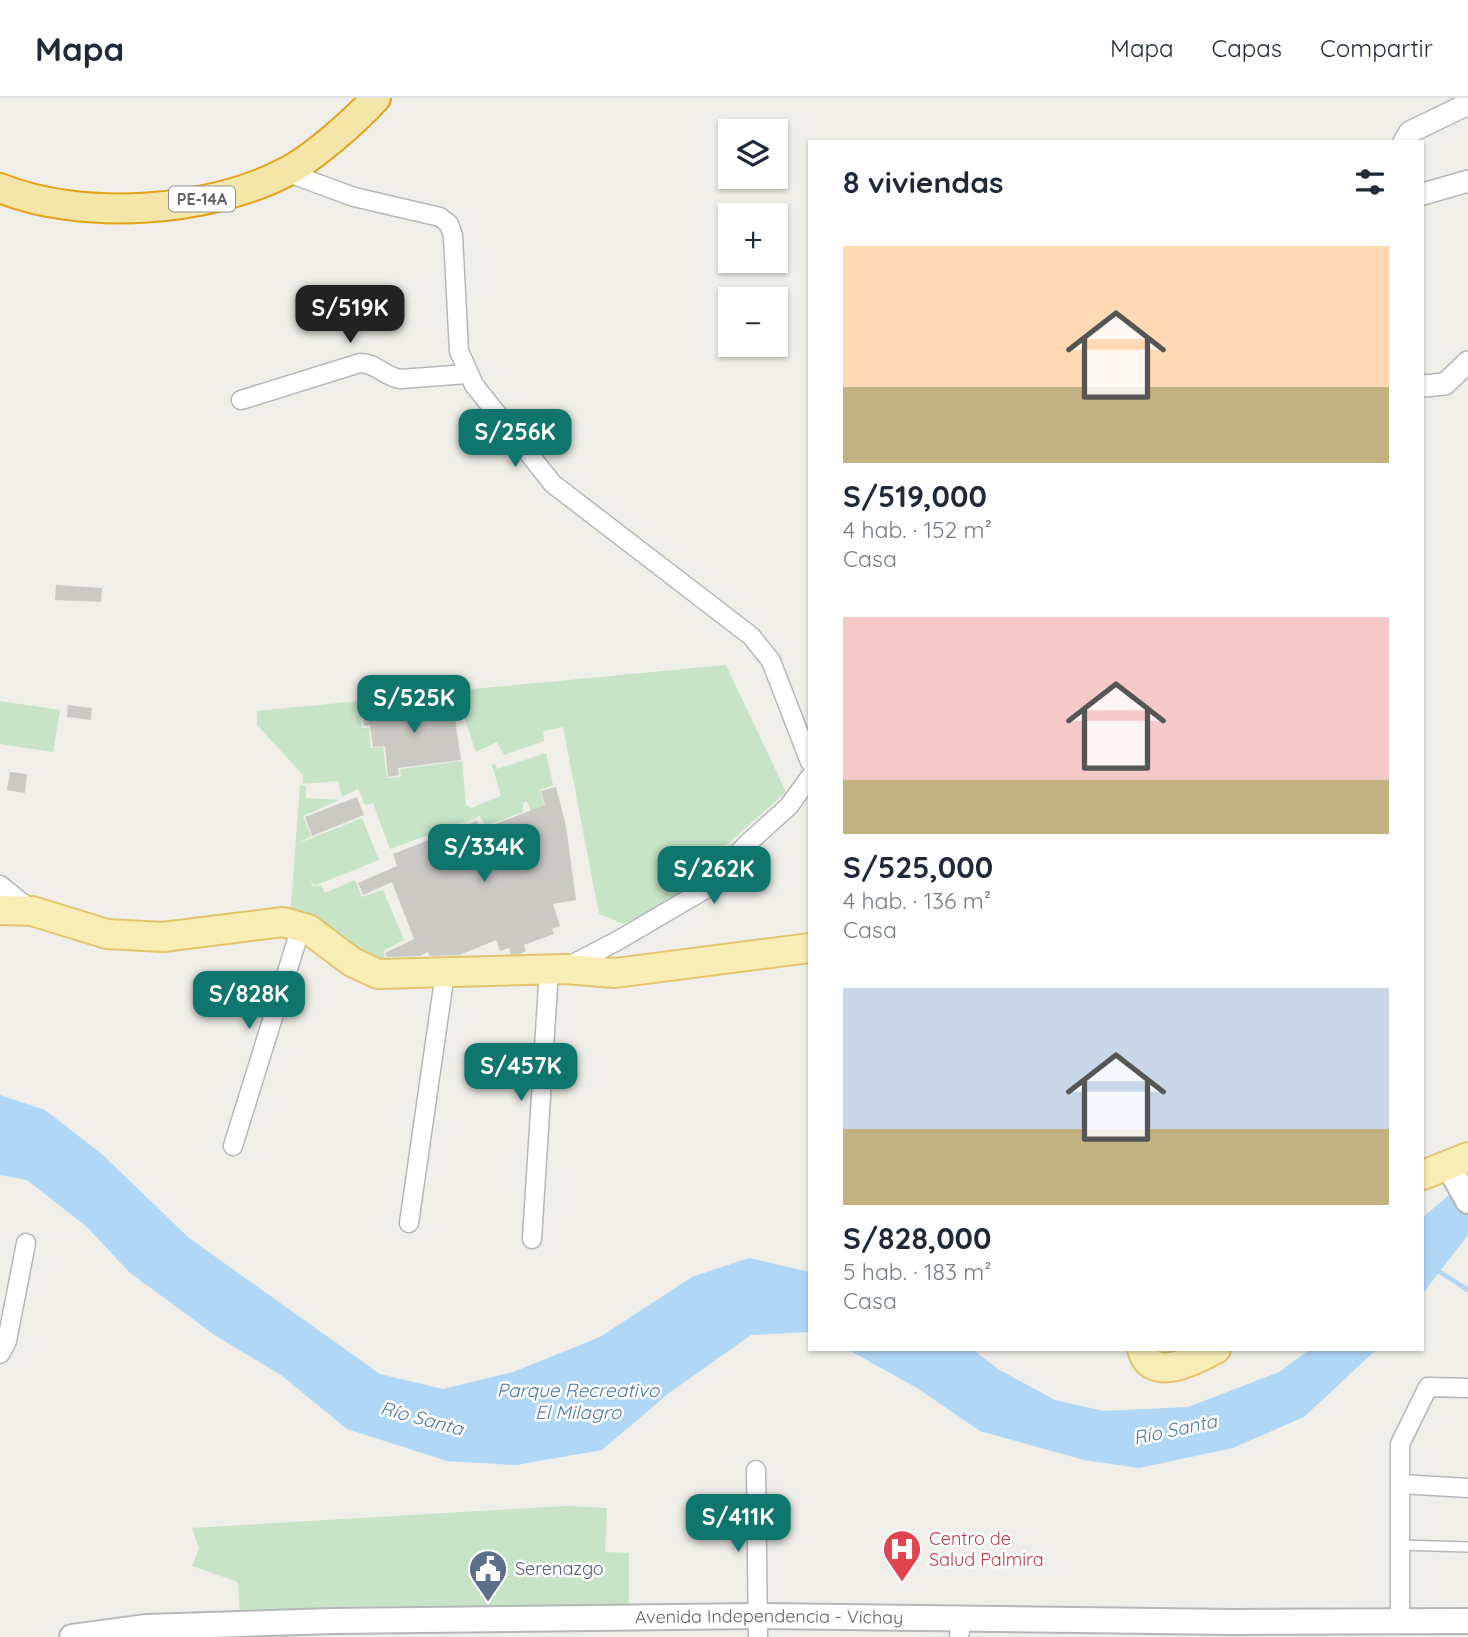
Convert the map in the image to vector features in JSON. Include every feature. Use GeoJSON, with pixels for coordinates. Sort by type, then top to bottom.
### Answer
{"type":"FeatureCollection","features":[{"type":"Feature","properties":{"kind":"highway","name":"PE-14A"},"geometry":{"type":"LineString","coordinates":[[0,188],[88,208],[165,207],[228,194],[286,172],[359,116],[376,98]]}},
{"type":"Feature","properties":{"kind":"main road"},"geometry":{"type":"LineString","coordinates":[[0,910],[32,911],[66,924],[118,935],[163,937],[284,922],[301,927],[352,962],[378,974],[556,969],[615,973],[808,948]]}},
{"type":"Feature","properties":{"kind":"main road"},"geometry":{"type":"LineString","coordinates":[[1143,1351],[1148,1360],[1156,1366],[1171,1367],[1186,1365],[1212,1351]]}},
{"type":"Feature","properties":{"kind":"main road","name":"Avenida Independencia - Vichay"},"geometry":{"type":"LineString","coordinates":[[72,1637],[146,1632],[333,1629],[758,1627],[1235,1630],[1400,1621],[1468,1621]]}},
{"type":"Feature","properties":{"kind":"street"},"geometry":{"type":"LineString","coordinates":[[1405,140],[1410,132],[1468,104]]}},
{"type":"Feature","properties":{"kind":"street"},"geometry":{"type":"LineString","coordinates":[[286,172],[354,197],[440,217],[449,224],[454,249],[459,351],[467,374],[553,484],[751,636],[771,661],[790,704],[808,756]]}},
{"type":"Feature","properties":{"kind":"street"},"geometry":{"type":"LineString","coordinates":[[1424,194],[1468,181]]}},
{"type":"Feature","properties":{"kind":"street"},"geometry":{"type":"LineString","coordinates":[[1424,386],[1445,384],[1468,362]]}},
{"type":"Feature","properties":{"kind":"street"},"geometry":{"type":"LineString","coordinates":[[241,400],[360,363],[377,366],[390,378],[467,374]]}},
{"type":"Feature","properties":{"kind":"street"},"geometry":{"type":"LineString","coordinates":[[532,1239],[556,969],[617,942],[704,890],[747,843],[789,806],[808,780]]}},
{"type":"Feature","properties":{"kind":"street"},"geometry":{"type":"LineString","coordinates":[[0,885],[32,911]]}},
{"type":"Feature","properties":{"kind":"street"},"geometry":{"type":"LineString","coordinates":[[233,1146],[301,927]]}},
{"type":"Feature","properties":{"kind":"street"},"geometry":{"type":"LineString","coordinates":[[409,1223],[445,974]]}},
{"type":"Feature","properties":{"kind":"street"},"geometry":{"type":"LineString","coordinates":[[0,1354],[7,1341],[26,1243]]}},
{"type":"Feature","properties":{"kind":"street"},"geometry":{"type":"LineString","coordinates":[[1400,1621],[1399,1444],[1428,1387],[1468,1388]]}},
{"type":"Feature","properties":{"kind":"street"},"geometry":{"type":"LineString","coordinates":[[755,1470],[758,1627]]}},
{"type":"Feature","properties":{"kind":"street"},"geometry":{"type":"LineString","coordinates":[[1401,1484],[1468,1488]]}},
{"type":"Feature","properties":{"kind":"lane"},"geometry":{"type":"LineString","coordinates":[[1400,1545],[1468,1547]]}},
{"type":"Feature","properties":{"kind":"green space"},"geometry":{"type":"Polygon","coordinates":[[[726,665],[786,792],[723,848],[706,875],[681,895],[624,924],[599,914],[563,727],[543,731],[544,741],[504,755],[497,742],[476,752],[463,714],[462,690],[726,665]]]}},
{"type":"Feature","properties":{"kind":"green space"},"geometry":{"type":"Polygon","coordinates":[[[0,701],[60,710],[53,752],[0,744],[0,701]]]}},
{"type":"Feature","properties":{"kind":"green space"},"geometry":{"type":"Polygon","coordinates":[[[359,701],[362,728],[369,728],[371,748],[383,747],[387,778],[401,777],[400,769],[462,761],[466,805],[471,808],[501,796],[492,765],[495,764],[497,769],[546,753],[553,785],[540,790],[551,829],[539,832],[527,801],[523,803],[523,812],[485,826],[480,816],[390,849],[373,803],[365,805],[358,789],[342,797],[338,781],[303,784],[303,775],[257,725],[257,711],[359,701]]]}},
{"type":"Feature","properties":{"kind":"green space"},"geometry":{"type":"Polygon","coordinates":[[[300,785],[306,786],[306,798],[339,800],[303,816],[311,836],[297,844],[362,818],[379,860],[314,886],[310,878],[313,887],[321,885],[325,893],[355,880],[362,897],[383,890],[404,940],[383,951],[390,969],[290,917],[300,785]]]}},
{"type":"Feature","properties":{"kind":"green space"},"geometry":{"type":"Polygon","coordinates":[[[565,1506],[607,1508],[605,1552],[629,1553],[629,1608],[240,1614],[238,1582],[192,1566],[199,1548],[192,1528],[565,1506]]]}},
{"type":"Feature","properties":{"kind":"water","name":"Parque Recreativo El Milagro"},"geometry":{"type":"Polygon","coordinates":[[[0,1095],[45,1110],[103,1155],[189,1238],[380,1374],[443,1389],[513,1372],[600,1337],[692,1277],[749,1258],[808,1272],[808,1332],[751,1335],[669,1393],[602,1450],[516,1465],[447,1461],[347,1429],[281,1375],[216,1336],[129,1272],[87,1227],[27,1180],[0,1175],[0,1095]]]}},
{"type":"Feature","properties":{"kind":"water"},"geometry":{"type":"Polygon","coordinates":[[[1468,1179],[1468,1235],[1424,1292],[1424,1216],[1468,1179]]]}},
{"type":"Feature","properties":{"kind":"water","name":"Río Santa"},"geometry":{"type":"Polygon","coordinates":[[[851,1351],[975,1351],[998,1369],[1055,1400],[1104,1411],[1188,1407],[1279,1372],[1307,1351],[1375,1351],[1304,1417],[1233,1448],[1139,1468],[1084,1460],[980,1431],[917,1388],[851,1351]]]}},
{"type":"Feature","properties":{"kind":"building"},"geometry":{"type":"Polygon","coordinates":[[[56,585],[102,588],[101,602],[55,600],[56,585]]]}},
{"type":"Feature","properties":{"kind":"building"},"geometry":{"type":"Polygon","coordinates":[[[391,702],[393,712],[453,704],[461,760],[398,768],[399,775],[388,777],[385,746],[373,747],[370,725],[364,726],[362,706],[391,702]]]}},
{"type":"Feature","properties":{"kind":"building"},"geometry":{"type":"Polygon","coordinates":[[[68,705],[92,708],[91,720],[67,717],[68,705]]]}},
{"type":"Feature","properties":{"kind":"building"},"geometry":{"type":"Polygon","coordinates":[[[10,772],[27,774],[25,793],[7,790],[10,772]]]}},
{"type":"Feature","properties":{"kind":"building"},"geometry":{"type":"Polygon","coordinates":[[[556,787],[566,826],[576,900],[553,904],[560,926],[552,929],[554,934],[524,945],[526,951],[520,954],[511,954],[509,948],[500,951],[496,940],[460,955],[430,956],[428,952],[420,956],[387,957],[385,953],[414,939],[392,882],[363,895],[358,883],[397,866],[393,854],[477,821],[480,830],[545,805],[541,791],[556,787]]]}},
{"type":"Feature","properties":{"kind":"building"},"geometry":{"type":"Polygon","coordinates":[[[357,797],[364,815],[312,836],[305,817],[357,797]]]}},
{"type":"Feature","properties":{"kind":"waterway"},"geometry":{"type":"LineString","coordinates":[[1437,1270],[1468,1290]]}},
{"type":"Feature","properties":{"kind":"place","name":"Centro de Salud Palmira"},"geometry":{"type":"Point","coordinates":[902,1583]}},
{"type":"Feature","properties":{"kind":"place","name":"Serenazgo"},"geometry":{"type":"Point","coordinates":[488,1603]}}]}
